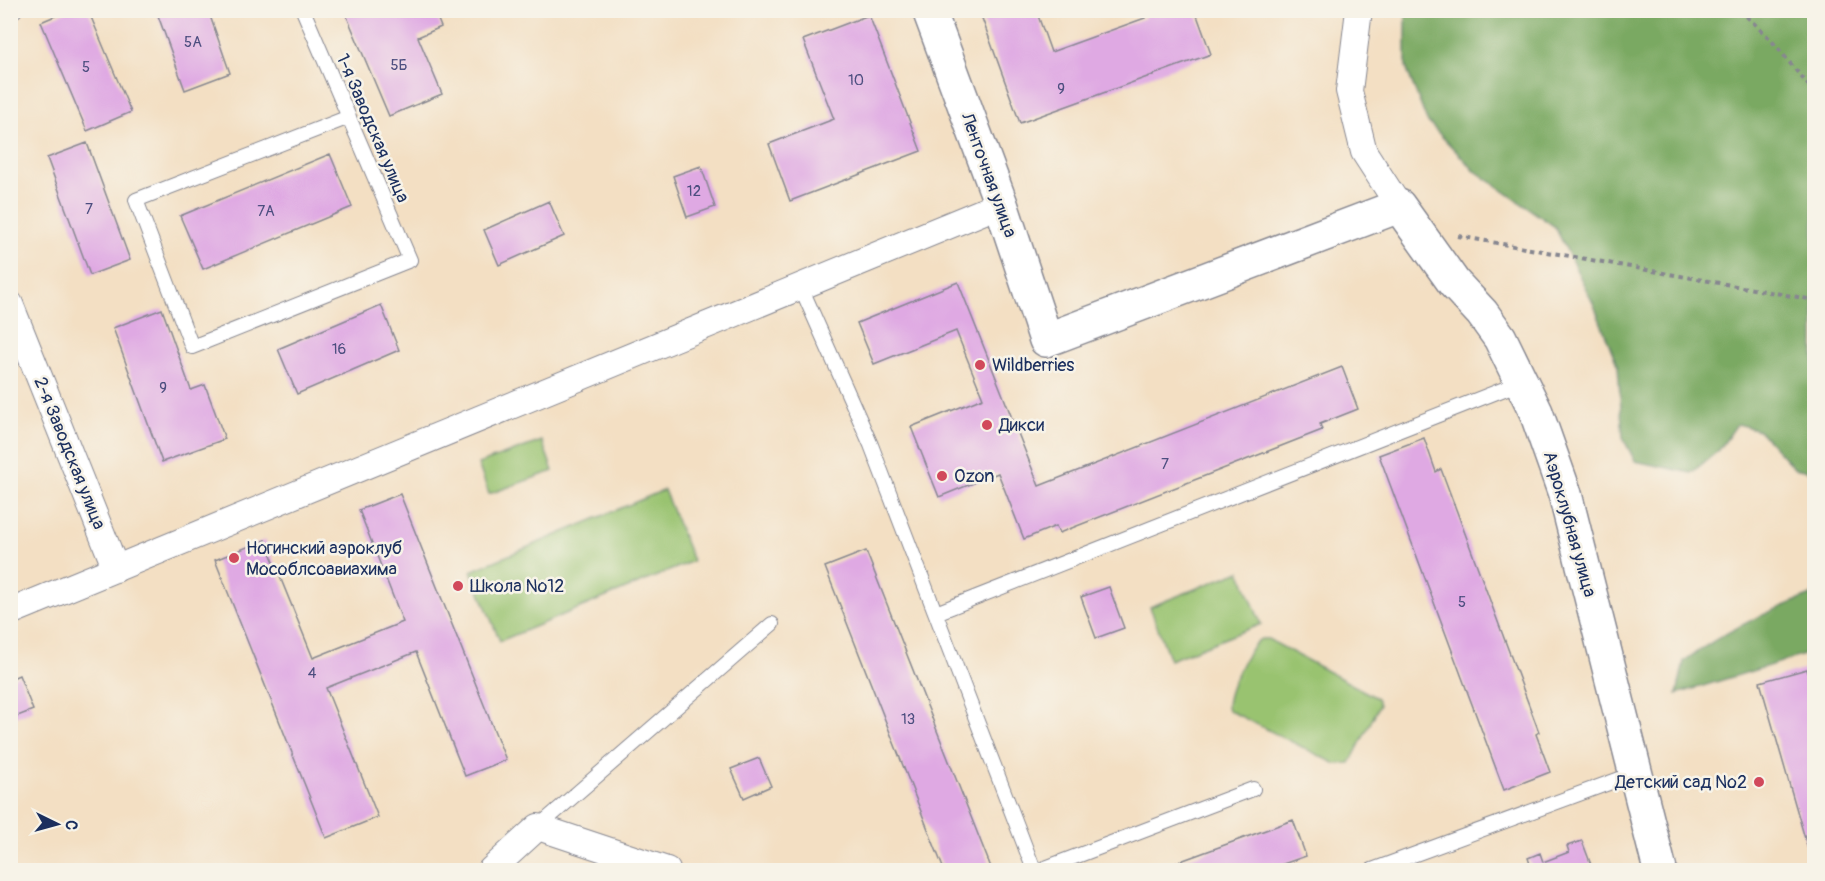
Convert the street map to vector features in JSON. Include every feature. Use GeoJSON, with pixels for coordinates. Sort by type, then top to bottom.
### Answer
{"type":"FeatureCollection","features":[{"type":"Feature","properties":{"kind":"street","name":"Ленточная улица"},"geometry":{"type":"LineString","coordinates":[[929,10],[1001,204],[1046,340],[1406,216]]}},
{"type":"Feature","properties":{"kind":"street","name":"Аэроклубная улица"},"geometry":{"type":"LineString","coordinates":[[1359,10],[1349,91],[1364,152],[1454,283],[1482,313],[1500,338],[1536,412],[1565,494],[1584,577],[1638,772],[1660,870]]}},
{"type":"Feature","properties":{"kind":"street"},"geometry":{"type":"LineString","coordinates":[[10,612],[1001,204]]}},
{"type":"Feature","properties":{"kind":"street","name":"2-я Заводская улица"},"geometry":{"type":"LineString","coordinates":[[10,304],[116,569]]}},
{"type":"Feature","properties":{"kind":"street"},"geometry":{"type":"LineString","coordinates":[[491,870],[538,827],[667,870]]}},
{"type":"Feature","properties":{"kind":"lane","name":"1-я Заводская улица"},"geometry":{"type":"LineString","coordinates":[[303,10],[349,117],[410,260],[192,347],[136,200],[349,117]]}},
{"type":"Feature","properties":{"kind":"lane"},"geometry":{"type":"LineString","coordinates":[[800,285],[871,445],[1034,870]]}},
{"type":"Feature","properties":{"kind":"lane"},"geometry":{"type":"LineString","coordinates":[[936,613],[1522,382]]}},
{"type":"Feature","properties":{"kind":"lane"},"geometry":{"type":"LineString","coordinates":[[538,827],[772,624]]}},
{"type":"Feature","properties":{"kind":"lane"},"geometry":{"type":"LineString","coordinates":[[1372,870],[1638,772]]}},
{"type":"Feature","properties":{"kind":"lane"},"geometry":{"type":"LineString","coordinates":[[1040,870],[1253,789]]}},
{"type":"Feature","properties":{"kind":"path"},"geometry":{"type":"LineString","coordinates":[[1740,10],[1771,40],[1815,92]]}},
{"type":"Feature","properties":{"kind":"path"},"geometry":{"type":"LineString","coordinates":[[1406,216],[1815,300]]}},
{"type":"Feature","properties":{"kind":"green space"},"geometry":{"type":"Polygon","coordinates":[[[1406,11],[1814,11],[1814,472],[1794,468],[1759,430],[1737,424],[1719,450],[1691,473],[1635,461],[1623,438],[1618,367],[1594,305],[1555,227],[1474,170],[1427,121],[1406,67],[1406,11]]]}},
{"type":"Feature","properties":{"kind":"green space"},"geometry":{"type":"Polygon","coordinates":[[[542,441],[553,471],[489,494],[478,464],[542,441]]]}},
{"type":"Feature","properties":{"kind":"green space"},"geometry":{"type":"Polygon","coordinates":[[[664,490],[693,561],[500,641],[471,571],[664,490]]]}},
{"type":"Feature","properties":{"kind":"green space"},"geometry":{"type":"Polygon","coordinates":[[[1240,571],[1261,624],[1170,660],[1150,607],[1240,571]]]}},
{"type":"Feature","properties":{"kind":"green space"},"geometry":{"type":"Polygon","coordinates":[[[1814,594],[1814,652],[1677,694],[1684,661],[1715,640],[1747,623],[1814,594]]]}},
{"type":"Feature","properties":{"kind":"green space"},"geometry":{"type":"Polygon","coordinates":[[[1261,639],[1268,639],[1377,698],[1379,706],[1350,763],[1336,764],[1228,710],[1229,695],[1238,672],[1250,651],[1261,639]]]}},
{"type":"Feature","properties":{"kind":"building"},"geometry":{"type":"Polygon","coordinates":[[[69,10],[88,10],[131,112],[87,131],[41,22],[69,10]]]}},
{"type":"Feature","properties":{"kind":"building"},"geometry":{"type":"Polygon","coordinates":[[[156,10],[208,10],[230,73],[185,90],[156,10]]]}},
{"type":"Feature","properties":{"kind":"building"},"geometry":{"type":"Polygon","coordinates":[[[434,10],[441,27],[418,37],[442,94],[389,116],[345,12],[434,10]]]}},
{"type":"Feature","properties":{"kind":"building"},"geometry":{"type":"Polygon","coordinates":[[[979,10],[1036,10],[1051,52],[1145,18],[1143,10],[1195,10],[1211,54],[1020,123],[979,10]]]}},
{"type":"Feature","properties":{"kind":"building"},"geometry":{"type":"Polygon","coordinates":[[[869,15],[921,151],[790,201],[769,144],[834,119],[803,40],[869,15]]]}},
{"type":"Feature","properties":{"kind":"building"},"geometry":{"type":"Polygon","coordinates":[[[87,143],[130,260],[90,275],[47,158],[87,143]]]}},
{"type":"Feature","properties":{"kind":"building"},"geometry":{"type":"Polygon","coordinates":[[[330,154],[352,207],[203,269],[180,216],[330,154]]]}},
{"type":"Feature","properties":{"kind":"building"},"geometry":{"type":"Polygon","coordinates":[[[701,166],[715,207],[687,217],[673,176],[701,166]]]}},
{"type":"Feature","properties":{"kind":"building"},"geometry":{"type":"Polygon","coordinates":[[[549,201],[564,236],[499,265],[484,230],[549,201]]]}},
{"type":"Feature","properties":{"kind":"building"},"geometry":{"type":"Polygon","coordinates":[[[958,282],[1039,486],[1342,367],[1358,409],[1320,424],[1322,430],[1059,533],[1056,526],[1024,539],[998,473],[939,497],[911,427],[983,398],[956,331],[874,364],[857,323],[958,282]]]}},
{"type":"Feature","properties":{"kind":"building"},"geometry":{"type":"Polygon","coordinates":[[[381,305],[399,350],[297,394],[278,349],[381,305]]]}},
{"type":"Feature","properties":{"kind":"building"},"geometry":{"type":"Polygon","coordinates":[[[162,309],[191,390],[205,385],[225,439],[162,462],[113,328],[162,309]]]}},
{"type":"Feature","properties":{"kind":"building"},"geometry":{"type":"Polygon","coordinates":[[[1424,438],[1436,472],[1441,469],[1539,732],[1536,734],[1550,772],[1504,790],[1379,455],[1424,438]]]}},
{"type":"Feature","properties":{"kind":"building"},"geometry":{"type":"Polygon","coordinates":[[[400,494],[506,760],[465,776],[416,652],[326,688],[378,817],[326,838],[215,560],[265,540],[313,658],[403,622],[359,510],[400,494]]]}},
{"type":"Feature","properties":{"kind":"building"},"geometry":{"type":"Polygon","coordinates":[[[866,551],[992,870],[944,870],[825,567],[866,551]]]}},
{"type":"Feature","properties":{"kind":"building"},"geometry":{"type":"Polygon","coordinates":[[[1109,587],[1124,628],[1096,638],[1081,597],[1109,587]]]}},
{"type":"Feature","properties":{"kind":"building"},"geometry":{"type":"Polygon","coordinates":[[[1807,669],[1814,697],[1814,870],[1760,682],[1807,669]]]}},
{"type":"Feature","properties":{"kind":"building"},"geometry":{"type":"Polygon","coordinates":[[[19,675],[33,710],[10,719],[10,679],[19,675]]]}},
{"type":"Feature","properties":{"kind":"building"},"geometry":{"type":"Polygon","coordinates":[[[759,758],[771,786],[744,798],[731,769],[759,758]]]}},
{"type":"Feature","properties":{"kind":"building"},"geometry":{"type":"Polygon","coordinates":[[[1293,820],[1306,856],[1266,870],[1156,870],[1293,820]]]}},
{"type":"Feature","properties":{"kind":"building"},"geometry":{"type":"Polygon","coordinates":[[[1582,841],[1593,870],[1532,870],[1528,858],[1540,853],[1543,862],[1569,852],[1567,846],[1582,841]]]}},
{"type":"Feature","properties":{"kind":"place","name":"Wildberries"},"geometry":{"type":"Point","coordinates":[980,365]}},
{"type":"Feature","properties":{"kind":"place","name":"Дикси"},"geometry":{"type":"Point","coordinates":[987,425]}},
{"type":"Feature","properties":{"kind":"place","name":"Ozon"},"geometry":{"type":"Point","coordinates":[942,476]}},
{"type":"Feature","properties":{"kind":"place","name":"Ногинский аэроклуб Мособлсоавиахима"},"geometry":{"type":"Point","coordinates":[234,558]}},
{"type":"Feature","properties":{"kind":"place","name":"Школа №12"},"geometry":{"type":"Point","coordinates":[458,586]}},
{"type":"Feature","properties":{"kind":"place","name":"Детский сад №2"},"geometry":{"type":"Point","coordinates":[1759,782]}}]}
